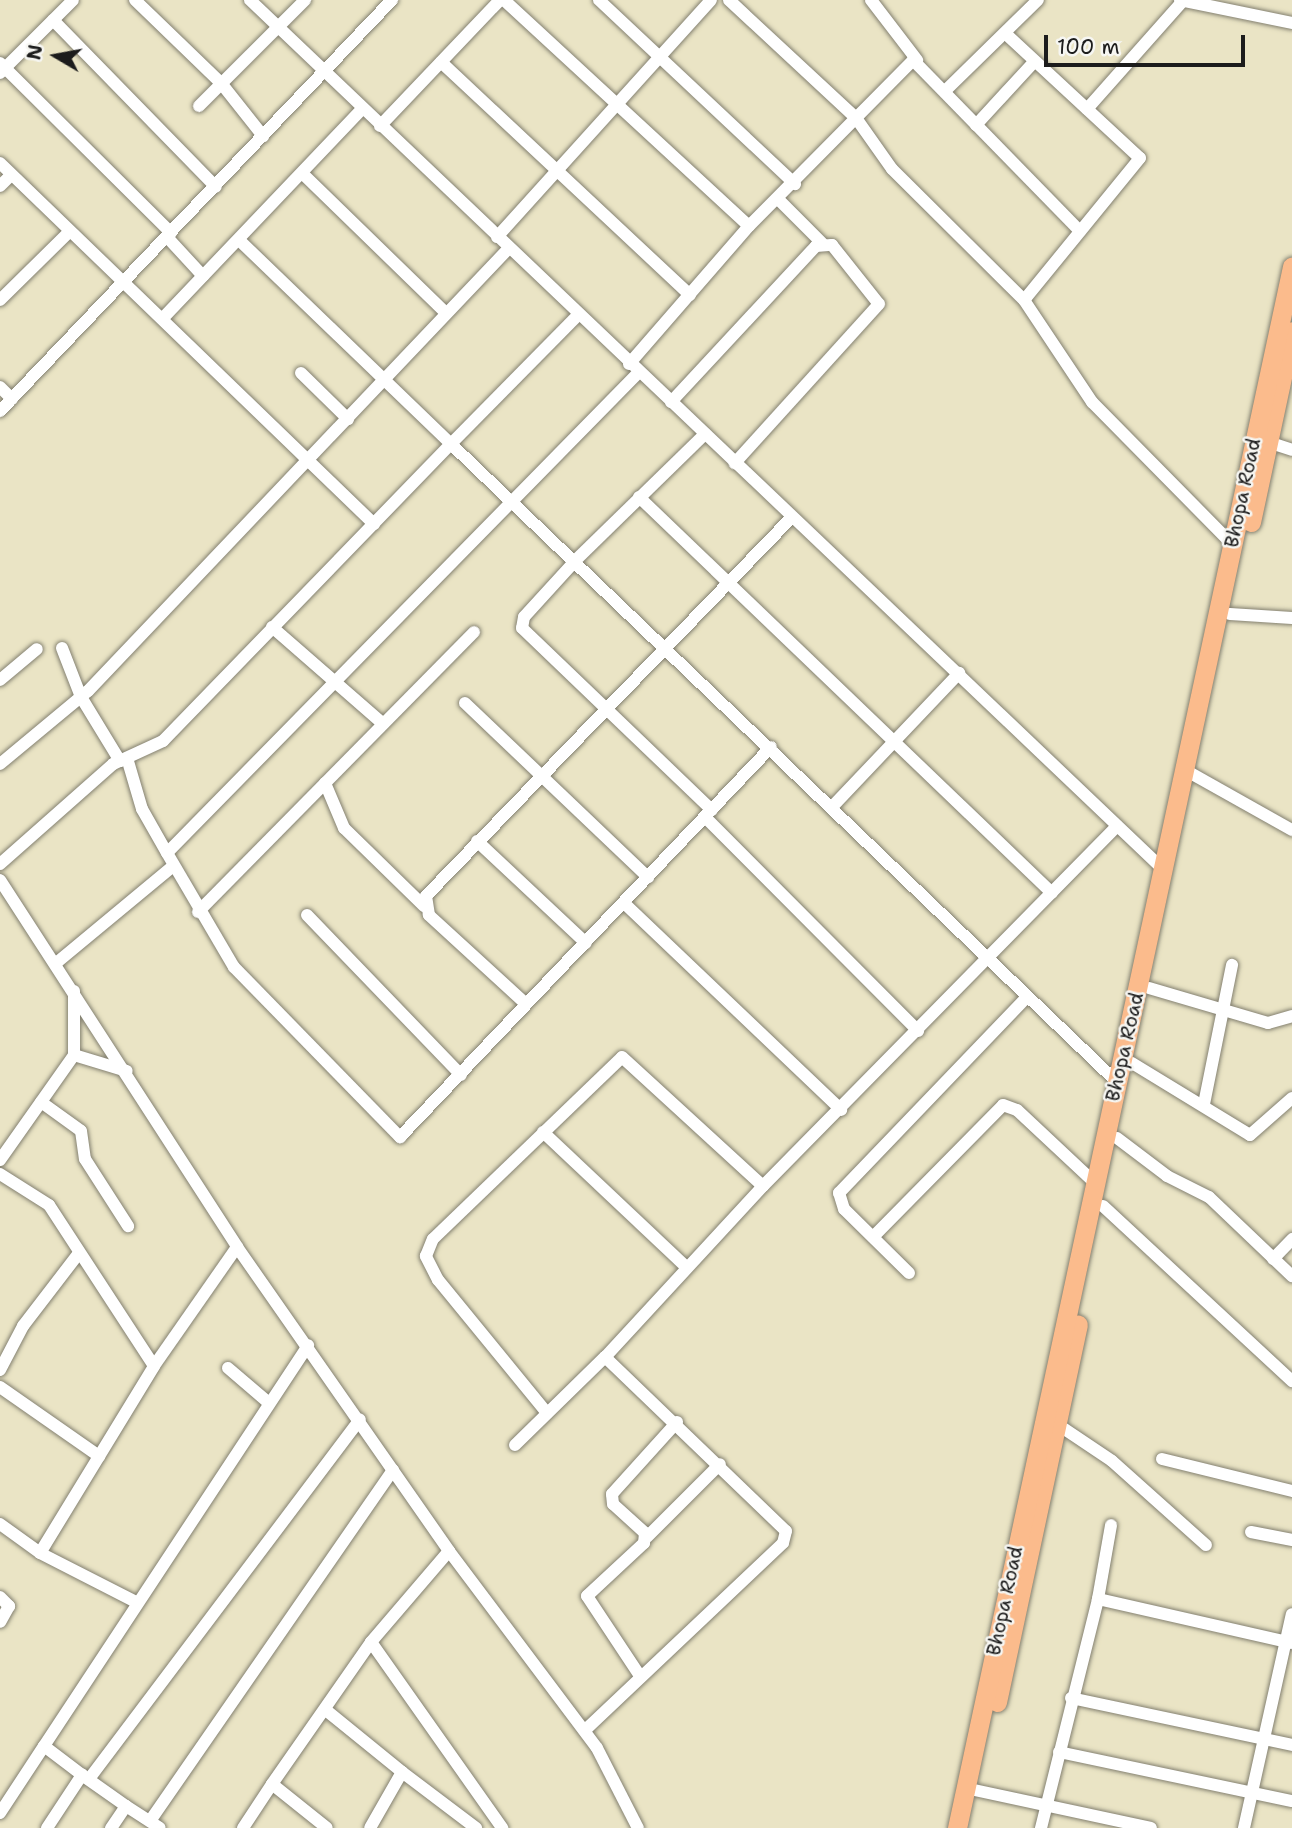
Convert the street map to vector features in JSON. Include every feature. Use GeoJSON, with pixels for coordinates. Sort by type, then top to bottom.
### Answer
{"type":"FeatureCollection","features":[{"type":"Feature","properties":{"kind":"main road","name":"Bhopa Road"},"geometry":{"type":"LineString","coordinates":[[957,1828],[971,1790],[1057,1424],[1149,988],[1232,544],[1292,267]]}},
{"type":"Feature","properties":{"kind":"main road","name":"Bhopa Road"},"geometry":{"type":"LineString","coordinates":[[970,1828],[971,1790],[1095,1184],[1164,870],[1230,614],[1292,331]]}},
{"type":"Feature","properties":{"kind":"street"},"geometry":{"type":"LineString","coordinates":[[73,0],[2,68],[169,235],[203,276]]}},
{"type":"Feature","properties":{"kind":"street"},"geometry":{"type":"LineString","coordinates":[[135,0],[221,83],[263,136]]}},
{"type":"Feature","properties":{"kind":"street"},"geometry":{"type":"LineString","coordinates":[[250,0],[322,76],[380,126],[579,314],[633,369],[959,673],[1164,870]]}},
{"type":"Feature","properties":{"kind":"street"},"geometry":{"type":"LineString","coordinates":[[199,106],[305,0]]}},
{"type":"Feature","properties":{"kind":"street"},"geometry":{"type":"LineString","coordinates":[[0,411],[392,0]]}},
{"type":"Feature","properties":{"kind":"street"},"geometry":{"type":"LineString","coordinates":[[380,126],[502,0],[617,103],[671,160],[749,226]]}},
{"type":"Feature","properties":{"kind":"street"},"geometry":{"type":"LineString","coordinates":[[599,0],[795,184]]}},
{"type":"Feature","properties":{"kind":"street"},"geometry":{"type":"LineString","coordinates":[[497,237],[711,0]]}},
{"type":"Feature","properties":{"kind":"street"},"geometry":{"type":"LineString","coordinates":[[729,0],[856,118],[892,169],[1024,300],[1085,393],[1232,544]]}},
{"type":"Feature","properties":{"kind":"street"},"geometry":{"type":"LineString","coordinates":[[871,0],[917,60],[976,125],[1080,231]]}},
{"type":"Feature","properties":{"kind":"street"},"geometry":{"type":"LineString","coordinates":[[945,90],[982,50],[1007,35],[1038,0]]}},
{"type":"Feature","properties":{"kind":"street"},"geometry":{"type":"LineString","coordinates":[[1087,109],[1181,0],[1292,23]]}},
{"type":"Feature","properties":{"kind":"street"},"geometry":{"type":"LineString","coordinates":[[53,20],[216,187]]}},
{"type":"Feature","properties":{"kind":"street"},"geometry":{"type":"LineString","coordinates":[[1007,35],[1140,162],[1024,300]]}},
{"type":"Feature","properties":{"kind":"street"},"geometry":{"type":"LineString","coordinates":[[167,853],[515,501],[633,369],[690,295],[749,226],[779,200],[856,118],[917,60]]}},
{"type":"Feature","properties":{"kind":"street"},"geometry":{"type":"LineString","coordinates":[[441,62],[690,295]]}},
{"type":"Feature","properties":{"kind":"street"},"geometry":{"type":"LineString","coordinates":[[976,125],[1034,62]]}},
{"type":"Feature","properties":{"kind":"street"},"geometry":{"type":"LineString","coordinates":[[163,318],[303,174],[361,110]]}},
{"type":"Feature","properties":{"kind":"street"},"geometry":{"type":"LineString","coordinates":[[0,163],[311,458],[374,524]]}},
{"type":"Feature","properties":{"kind":"street"},"geometry":{"type":"LineString","coordinates":[[303,174],[446,313]]}},
{"type":"Feature","properties":{"kind":"street"},"geometry":{"type":"LineString","coordinates":[[0,186],[11,175]]}},
{"type":"Feature","properties":{"kind":"street"},"geometry":{"type":"LineString","coordinates":[[735,463],[879,304],[832,246],[822,243],[779,200]]}},
{"type":"Feature","properties":{"kind":"street"},"geometry":{"type":"LineString","coordinates":[[0,300],[70,231]]}},
{"type":"Feature","properties":{"kind":"street"},"geometry":{"type":"LineString","coordinates":[[239,240],[388,378],[451,443],[665,644],[1117,1082]]}},
{"type":"Feature","properties":{"kind":"street"},"geometry":{"type":"LineString","coordinates":[[671,402],[822,243]]}},
{"type":"Feature","properties":{"kind":"street"},"geometry":{"type":"LineString","coordinates":[[0,764],[81,697],[388,378],[509,248]]}},
{"type":"Feature","properties":{"kind":"street"},"geometry":{"type":"LineString","coordinates":[[0,864],[123,760],[163,741],[579,314]]}},
{"type":"Feature","properties":{"kind":"street"},"geometry":{"type":"LineString","coordinates":[[301,373],[348,419]]}},
{"type":"Feature","properties":{"kind":"street"},"geometry":{"type":"LineString","coordinates":[[0,387],[12,399]]}},
{"type":"Feature","properties":{"kind":"street"},"geometry":{"type":"LineString","coordinates":[[705,434],[576,559],[524,617],[522,628],[709,814],[918,1031]]}},
{"type":"Feature","properties":{"kind":"street"},"geometry":{"type":"LineString","coordinates":[[1268,442],[1292,450]]}},
{"type":"Feature","properties":{"kind":"street"},"geometry":{"type":"LineString","coordinates":[[639,497],[897,741],[1052,893]]}},
{"type":"Feature","properties":{"kind":"street"},"geometry":{"type":"LineString","coordinates":[[424,906],[436,882],[540,778],[601,709],[725,581],[792,517]]}},
{"type":"Feature","properties":{"kind":"street"},"geometry":{"type":"LineString","coordinates":[[1230,614],[1292,618]]}},
{"type":"Feature","properties":{"kind":"street"},"geometry":{"type":"LineString","coordinates":[[272,627],[337,680],[383,724]]}},
{"type":"Feature","properties":{"kind":"street"},"geometry":{"type":"LineString","coordinates":[[198,912],[474,632]]}},
{"type":"Feature","properties":{"kind":"street"},"geometry":{"type":"LineString","coordinates":[[62,648],[81,697],[123,760],[142,809],[198,912],[234,967],[393,1135],[405,1134],[771,747]]}},
{"type":"Feature","properties":{"kind":"street"},"geometry":{"type":"LineString","coordinates":[[0,680],[37,649]]}},
{"type":"Feature","properties":{"kind":"street"},"geometry":{"type":"LineString","coordinates":[[832,807],[959,673]]}},
{"type":"Feature","properties":{"kind":"street"},"geometry":{"type":"LineString","coordinates":[[465,703],[540,778],[648,877]]}},
{"type":"Feature","properties":{"kind":"street"},"geometry":{"type":"LineString","coordinates":[[1189,771],[1292,830]]}},
{"type":"Feature","properties":{"kind":"street"},"geometry":{"type":"LineString","coordinates":[[324,783],[344,828],[526,1004]]}},
{"type":"Feature","properties":{"kind":"street"},"geometry":{"type":"LineString","coordinates":[[515,1445],[605,1357],[685,1266],[990,961],[1117,826]]}},
{"type":"Feature","properties":{"kind":"street"},"geometry":{"type":"LineString","coordinates":[[477,841],[586,943]]}},
{"type":"Feature","properties":{"kind":"street"},"geometry":{"type":"LineString","coordinates":[[55,964],[173,866]]}},
{"type":"Feature","properties":{"kind":"street"},"geometry":{"type":"LineString","coordinates":[[0,880],[127,1071],[237,1247],[308,1345],[449,1551],[585,1730],[638,1828]]}},
{"type":"Feature","properties":{"kind":"street"},"geometry":{"type":"LineString","coordinates":[[624,903],[841,1110]]}},
{"type":"Feature","properties":{"kind":"street"},"geometry":{"type":"LineString","coordinates":[[307,915],[461,1075]]}},
{"type":"Feature","properties":{"kind":"street"},"geometry":{"type":"LineString","coordinates":[[1204,1104],[1232,965]]}},
{"type":"Feature","properties":{"kind":"street"},"geometry":{"type":"LineString","coordinates":[[1149,988],[1268,1023],[1292,1016]]}},
{"type":"Feature","properties":{"kind":"street"},"geometry":{"type":"LineString","coordinates":[[0,1160],[74,1055],[74,991]]}},
{"type":"Feature","properties":{"kind":"street"},"geometry":{"type":"LineString","coordinates":[[909,1273],[844,1209],[839,1193],[1027,997]]}},
{"type":"Feature","properties":{"kind":"street"},"geometry":{"type":"LineString","coordinates":[[74,1055],[127,1071]]}},
{"type":"Feature","properties":{"kind":"street"},"geometry":{"type":"LineString","coordinates":[[547,1413],[438,1280],[426,1256],[433,1239],[622,1057],[763,1186]]}},
{"type":"Feature","properties":{"kind":"street"},"geometry":{"type":"LineString","coordinates":[[1132,1063],[1256,1135],[1292,1098]]}},
{"type":"Feature","properties":{"kind":"street"},"geometry":{"type":"LineString","coordinates":[[41,1102],[81,1131],[85,1159],[128,1226]]}},
{"type":"Feature","properties":{"kind":"street"},"geometry":{"type":"LineString","coordinates":[[873,1237],[1003,1105],[1017,1110],[1095,1184]]}},
{"type":"Feature","properties":{"kind":"street"},"geometry":{"type":"LineString","coordinates":[[542,1132],[685,1266]]}},
{"type":"Feature","properties":{"kind":"street"},"geometry":{"type":"LineString","coordinates":[[1117,1138],[1167,1176],[1209,1197],[1292,1276]]}},
{"type":"Feature","properties":{"kind":"street"},"geometry":{"type":"LineString","coordinates":[[0,1174],[49,1205],[154,1366]]}},
{"type":"Feature","properties":{"kind":"street"},"geometry":{"type":"LineString","coordinates":[[1103,1206],[1292,1381]]}},
{"type":"Feature","properties":{"kind":"street"},"geometry":{"type":"LineString","coordinates":[[1273,1259],[1292,1239]]}},
{"type":"Feature","properties":{"kind":"street"},"geometry":{"type":"LineString","coordinates":[[40,1553],[154,1366],[237,1247]]}},
{"type":"Feature","properties":{"kind":"street"},"geometry":{"type":"LineString","coordinates":[[0,1370],[23,1326],[79,1253]]}},
{"type":"Feature","properties":{"kind":"street"},"geometry":{"type":"LineString","coordinates":[[0,1813],[135,1602],[308,1345]]}},
{"type":"Feature","properties":{"kind":"street"},"geometry":{"type":"LineString","coordinates":[[585,1730],[640,1676],[697,1629],[786,1535],[720,1464],[605,1357]]}},
{"type":"Feature","properties":{"kind":"street"},"geometry":{"type":"LineString","coordinates":[[228,1368],[269,1403]]}},
{"type":"Feature","properties":{"kind":"street"},"geometry":{"type":"LineString","coordinates":[[0,1387],[99,1456]]}},
{"type":"Feature","properties":{"kind":"street"},"geometry":{"type":"LineString","coordinates":[[47,1828],[360,1420]]}},
{"type":"Feature","properties":{"kind":"street"},"geometry":{"type":"LineString","coordinates":[[647,1537],[613,1504],[611,1494],[677,1422]]}},
{"type":"Feature","properties":{"kind":"street"},"geometry":{"type":"LineString","coordinates":[[1057,1424],[1112,1461],[1206,1545]]}},
{"type":"Feature","properties":{"kind":"street"},"geometry":{"type":"LineString","coordinates":[[1162,1459],[1292,1491]]}},
{"type":"Feature","properties":{"kind":"street"},"geometry":{"type":"LineString","coordinates":[[640,1676],[587,1596],[720,1464]]}},
{"type":"Feature","properties":{"kind":"street"},"geometry":{"type":"LineString","coordinates":[[44,1746],[155,1824],[393,1470]]}},
{"type":"Feature","properties":{"kind":"street"},"geometry":{"type":"LineString","coordinates":[[0,1524],[40,1553],[135,1602]]}},
{"type":"Feature","properties":{"kind":"street"},"geometry":{"type":"LineString","coordinates":[[1041,1828],[1098,1599],[1111,1525]]}},
{"type":"Feature","properties":{"kind":"street"},"geometry":{"type":"LineString","coordinates":[[1251,1532],[1292,1540]]}},
{"type":"Feature","properties":{"kind":"street"},"geometry":{"type":"LineString","coordinates":[[243,1828],[272,1784],[327,1711],[371,1642],[449,1551]]}},
{"type":"Feature","properties":{"kind":"street"},"geometry":{"type":"LineString","coordinates":[[0,1597],[9,1606],[0,1622]]}},
{"type":"Feature","properties":{"kind":"street"},"geometry":{"type":"LineString","coordinates":[[1098,1599],[1289,1642]]}},
{"type":"Feature","properties":{"kind":"street"},"geometry":{"type":"LineString","coordinates":[[1244,1828],[1289,1642],[1292,1614]]}},
{"type":"Feature","properties":{"kind":"street"},"geometry":{"type":"LineString","coordinates":[[371,1642],[502,1828]]}},
{"type":"Feature","properties":{"kind":"street"},"geometry":{"type":"LineString","coordinates":[[1072,1698],[1292,1745]]}},
{"type":"Feature","properties":{"kind":"street"},"geometry":{"type":"LineString","coordinates":[[327,1711],[476,1828]]}},
{"type":"Feature","properties":{"kind":"street"},"geometry":{"type":"LineString","coordinates":[[1059,1752],[1292,1801]]}},
{"type":"Feature","properties":{"kind":"street"},"geometry":{"type":"LineString","coordinates":[[370,1828],[402,1772]]}},
{"type":"Feature","properties":{"kind":"street"},"geometry":{"type":"LineString","coordinates":[[272,1784],[327,1828]]}},
{"type":"Feature","properties":{"kind":"street"},"geometry":{"type":"LineString","coordinates":[[971,1790],[1046,1808],[1151,1828]]}},
{"type":"Feature","properties":{"kind":"street"},"geometry":{"type":"LineString","coordinates":[[111,1828],[126,1806]]}}]}
